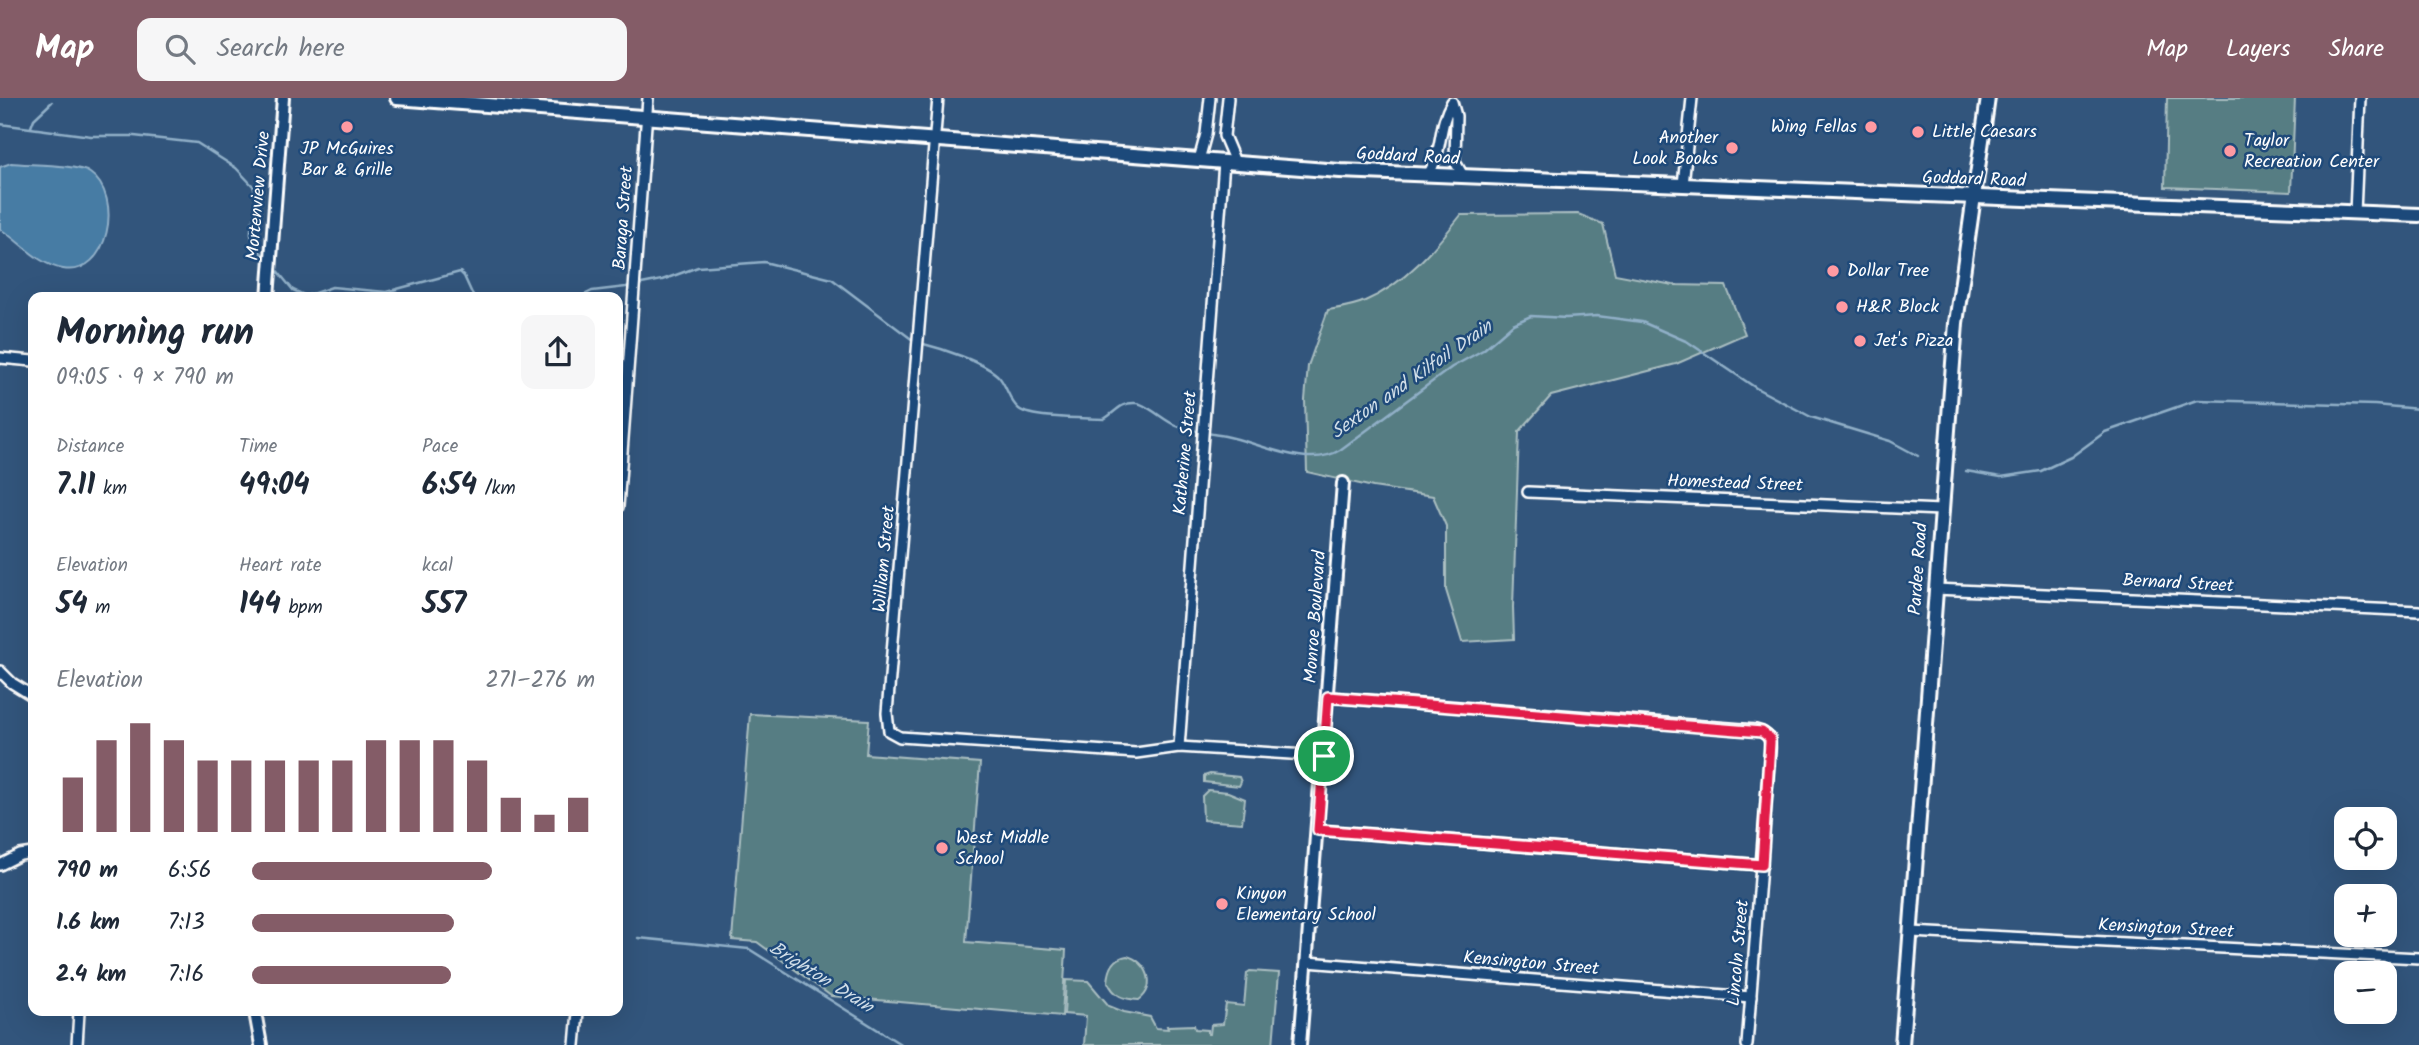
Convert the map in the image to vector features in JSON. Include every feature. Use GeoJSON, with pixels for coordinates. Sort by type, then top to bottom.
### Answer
{"type":"FeatureCollection","features":[{"type":"Feature","properties":{"kind":"main road","name":"Goddard Road"},"geometry":{"type":"LineString","coordinates":[[397,98],[1340,171],[2419,215]]}},
{"type":"Feature","properties":{"kind":"main road","name":"Pardee Road"},"geometry":{"type":"LineString","coordinates":[[1902,1045],[1956,323],[1988,98]]}},
{"type":"Feature","properties":{"kind":"street","name":"Mortenview Drive"},"geometry":{"type":"LineString","coordinates":[[269,292],[284,98]]}},
{"type":"Feature","properties":{"kind":"street","name":"Baraga Street"},"geometry":{"type":"LineString","coordinates":[[623,443],[648,98]]}},
{"type":"Feature","properties":{"kind":"street","name":"William Street"},"geometry":{"type":"LineString","coordinates":[[938,98],[887,713],[888,731],[900,737],[1136,753],[1179,747]]}},
{"type":"Feature","properties":{"kind":"street"},"geometry":{"type":"LineString","coordinates":[[1199,160],[1206,134],[1210,98]]}},
{"type":"Feature","properties":{"kind":"street","name":"Katherine Street"},"geometry":{"type":"LineString","coordinates":[[1179,747],[1202,444],[1229,162],[1224,136],[1227,98]]}},
{"type":"Feature","properties":{"kind":"street"},"geometry":{"type":"LineString","coordinates":[[1683,185],[1692,98]]}},
{"type":"Feature","properties":{"kind":"street"},"geometry":{"type":"LineString","coordinates":[[2355,213],[2360,98]]}},
{"type":"Feature","properties":{"kind":"street"},"geometry":{"type":"LineString","coordinates":[[1428,175],[1436,162],[1443,117],[1452,100]]}},
{"type":"Feature","properties":{"kind":"street"},"geometry":{"type":"LineString","coordinates":[[1452,100],[1456,116],[1455,162],[1464,177]]}},
{"type":"Feature","properties":{"kind":"street"},"geometry":{"type":"LineString","coordinates":[[0,358],[28,361]]}},
{"type":"Feature","properties":{"kind":"street","name":"Monroe Boulevard"},"geometry":{"type":"LineString","coordinates":[[1300,1045],[1343,484]]}},
{"type":"Feature","properties":{"kind":"street","name":"Homestead Street"},"geometry":{"type":"LineString","coordinates":[[1528,492],[1941,510]]}},
{"type":"Feature","properties":{"kind":"street","name":"Bernard Street"},"geometry":{"type":"LineString","coordinates":[[1936,589],[2419,611]]}},
{"type":"Feature","properties":{"kind":"street"},"geometry":{"type":"LineString","coordinates":[[0,671],[28,693]]}},
{"type":"Feature","properties":{"kind":"street","name":"Lincoln Street"},"geometry":{"type":"LineString","coordinates":[[1328,697],[1756,730],[1770,738],[1748,1045]]}},
{"type":"Feature","properties":{"kind":"street"},"geometry":{"type":"LineString","coordinates":[[1179,747],[1324,756]]}},
{"type":"Feature","properties":{"kind":"street"},"geometry":{"type":"LineString","coordinates":[[1318,830],[1762,865]]}},
{"type":"Feature","properties":{"kind":"street"},"geometry":{"type":"LineString","coordinates":[[0,864],[28,854]]}},
{"type":"Feature","properties":{"kind":"street","name":"Kensington Street"},"geometry":{"type":"LineString","coordinates":[[1910,932],[2419,958]]}},
{"type":"Feature","properties":{"kind":"street","name":"Kensington Street"},"geometry":{"type":"LineString","coordinates":[[1307,962],[1751,998]]}},
{"type":"Feature","properties":{"kind":"street"},"geometry":{"type":"LineString","coordinates":[[77,1045],[79,1016]]}},
{"type":"Feature","properties":{"kind":"street"},"geometry":{"type":"LineString","coordinates":[[256,1016],[261,1045]]}},
{"type":"Feature","properties":{"kind":"street"},"geometry":{"type":"LineString","coordinates":[[575,1045],[578,1016]]}},
{"type":"Feature","properties":{"kind":"green space","name":"Taylor Recreation Center"},"geometry":{"type":"Polygon","coordinates":[[[2167,98],[2295,98],[2291,192],[2165,187],[2167,98]]]}},
{"type":"Feature","properties":{"kind":"green space"},"geometry":{"type":"Polygon","coordinates":[[[1578,214],[1603,224],[1615,274],[1673,285],[1726,286],[1745,334],[1676,364],[1551,396],[1519,432],[1514,639],[1462,642],[1446,590],[1446,526],[1433,496],[1373,487],[1307,472],[1305,400],[1308,366],[1328,310],[1361,303],[1393,285],[1430,252],[1461,215],[1578,214]]]}},
{"type":"Feature","properties":{"kind":"green space"},"geometry":{"type":"Polygon","coordinates":[[[750,714],[869,720],[866,754],[980,763],[966,942],[1066,950],[1062,1016],[831,996],[757,942],[732,940],[750,714]]]}},
{"type":"Feature","properties":{"kind":"green space"},"geometry":{"type":"Polygon","coordinates":[[[1210,774],[1239,777],[1241,782],[1239,786],[1204,782],[1204,776],[1210,774]]]}},
{"type":"Feature","properties":{"kind":"green space"},"geometry":{"type":"Polygon","coordinates":[[[1208,790],[1228,792],[1245,799],[1242,823],[1203,820],[1202,796],[1208,790]]]}},
{"type":"Feature","properties":{"kind":"green space"},"geometry":{"type":"Polygon","coordinates":[[[1127,956],[1140,963],[1148,975],[1148,988],[1139,1000],[1120,996],[1108,982],[1113,965],[1118,959],[1127,956]]]}},
{"type":"Feature","properties":{"kind":"green space"},"geometry":{"type":"Polygon","coordinates":[[[1247,973],[1279,973],[1273,1045],[1084,1045],[1086,1016],[1064,1014],[1066,980],[1088,981],[1109,1006],[1150,1017],[1156,1028],[1194,1025],[1195,1029],[1208,1030],[1210,1034],[1211,1025],[1223,1024],[1226,1004],[1244,1006],[1247,973]]]}},
{"type":"Feature","properties":{"kind":"water"},"geometry":{"type":"Polygon","coordinates":[[[11,163],[84,170],[100,184],[107,199],[109,216],[101,248],[91,261],[79,268],[63,269],[54,266],[37,258],[0,229],[0,167],[11,163]]]}},
{"type":"Feature","properties":{"kind":"waterway"},"geometry":{"type":"LineString","coordinates":[[31,127],[34,119],[52,102]]}},
{"type":"Feature","properties":{"kind":"waterway","name":"Sexton and Kilfoil Drain"},"geometry":{"type":"LineString","coordinates":[[0,124],[91,136],[134,136],[197,143],[236,168],[253,186],[259,201],[252,226],[252,238],[266,258]]}},
{"type":"Feature","properties":{"kind":"waterway","name":"Sexton and Kilfoil Drain"},"geometry":{"type":"LineString","coordinates":[[590,292],[662,280],[698,267],[764,262],[832,279],[914,341]]}},
{"type":"Feature","properties":{"kind":"waterway","name":"Sexton and Kilfoil Drain"},"geometry":{"type":"LineString","coordinates":[[275,268],[297,292]]}},
{"type":"Feature","properties":{"kind":"waterway","name":"Sexton and Kilfoil Drain"},"geometry":{"type":"LineString","coordinates":[[386,292],[460,272],[471,292]]}},
{"type":"Feature","properties":{"kind":"waterway","name":"Sexton and Kilfoil Drain"},"geometry":{"type":"LineString","coordinates":[[318,292],[332,287],[386,292]]}},
{"type":"Feature","properties":{"kind":"waterway","name":"Sexton and Kilfoil Drain"},"geometry":{"type":"LineString","coordinates":[[920,343],[962,356],[992,371],[1002,381],[1016,406],[1035,415],[1104,419],[1122,406],[1136,403],[1183,428],[1238,439],[1283,453],[1313,457],[1340,450],[1452,367],[1483,350],[1513,324],[1531,316],[1597,316],[1642,322],[1688,342],[1756,388],[1811,417],[1890,441],[1918,456]]}},
{"type":"Feature","properties":{"kind":"waterway","name":"Sexton and Kilfoil Drain"},"geometry":{"type":"LineString","coordinates":[[1966,471],[2001,477],[2041,471],[2071,457],[2105,432],[2197,400],[2375,405],[2419,409]]}},
{"type":"Feature","properties":{"kind":"waterway","name":"Brighton Drain"},"geometry":{"type":"LineString","coordinates":[[638,938],[749,949],[902,1045]]}},
{"type":"Feature","properties":{"kind":"place","name":"JP McGuires Bar & Grille"},"geometry":{"type":"Point","coordinates":[347,127]}},
{"type":"Feature","properties":{"kind":"place","name":"Wing Fellas"},"geometry":{"type":"Point","coordinates":[1871,127]}},
{"type":"Feature","properties":{"kind":"place","name":"Little Caesars"},"geometry":{"type":"Point","coordinates":[1918,132]}},
{"type":"Feature","properties":{"kind":"place","name":"Another Look Books"},"geometry":{"type":"Point","coordinates":[1732,148]}},
{"type":"Feature","properties":{"kind":"place","name":"Taylor Recreation Center"},"geometry":{"type":"Point","coordinates":[2230,151]}},
{"type":"Feature","properties":{"kind":"place","name":"Dollar Tree"},"geometry":{"type":"Point","coordinates":[1833,271]}},
{"type":"Feature","properties":{"kind":"place","name":"H&R Block"},"geometry":{"type":"Point","coordinates":[1842,307]}},
{"type":"Feature","properties":{"kind":"place","name":"Jet's Pizza"},"geometry":{"type":"Point","coordinates":[1860,341]}},
{"type":"Feature","properties":{"kind":"place","name":"West Middle School"},"geometry":{"type":"Point","coordinates":[942,848]}},
{"type":"Feature","properties":{"kind":"place","name":"Kinyon Elementary School"},"geometry":{"type":"Point","coordinates":[1222,904]}},
{"type":"Feature","properties":{"kind":"route"},"geometry":{"type":"LineString","coordinates":[[1328,697],[1756,730],[1770,738],[1762,865],[1318,830],[1324,756],[1328,697]]}}]}
